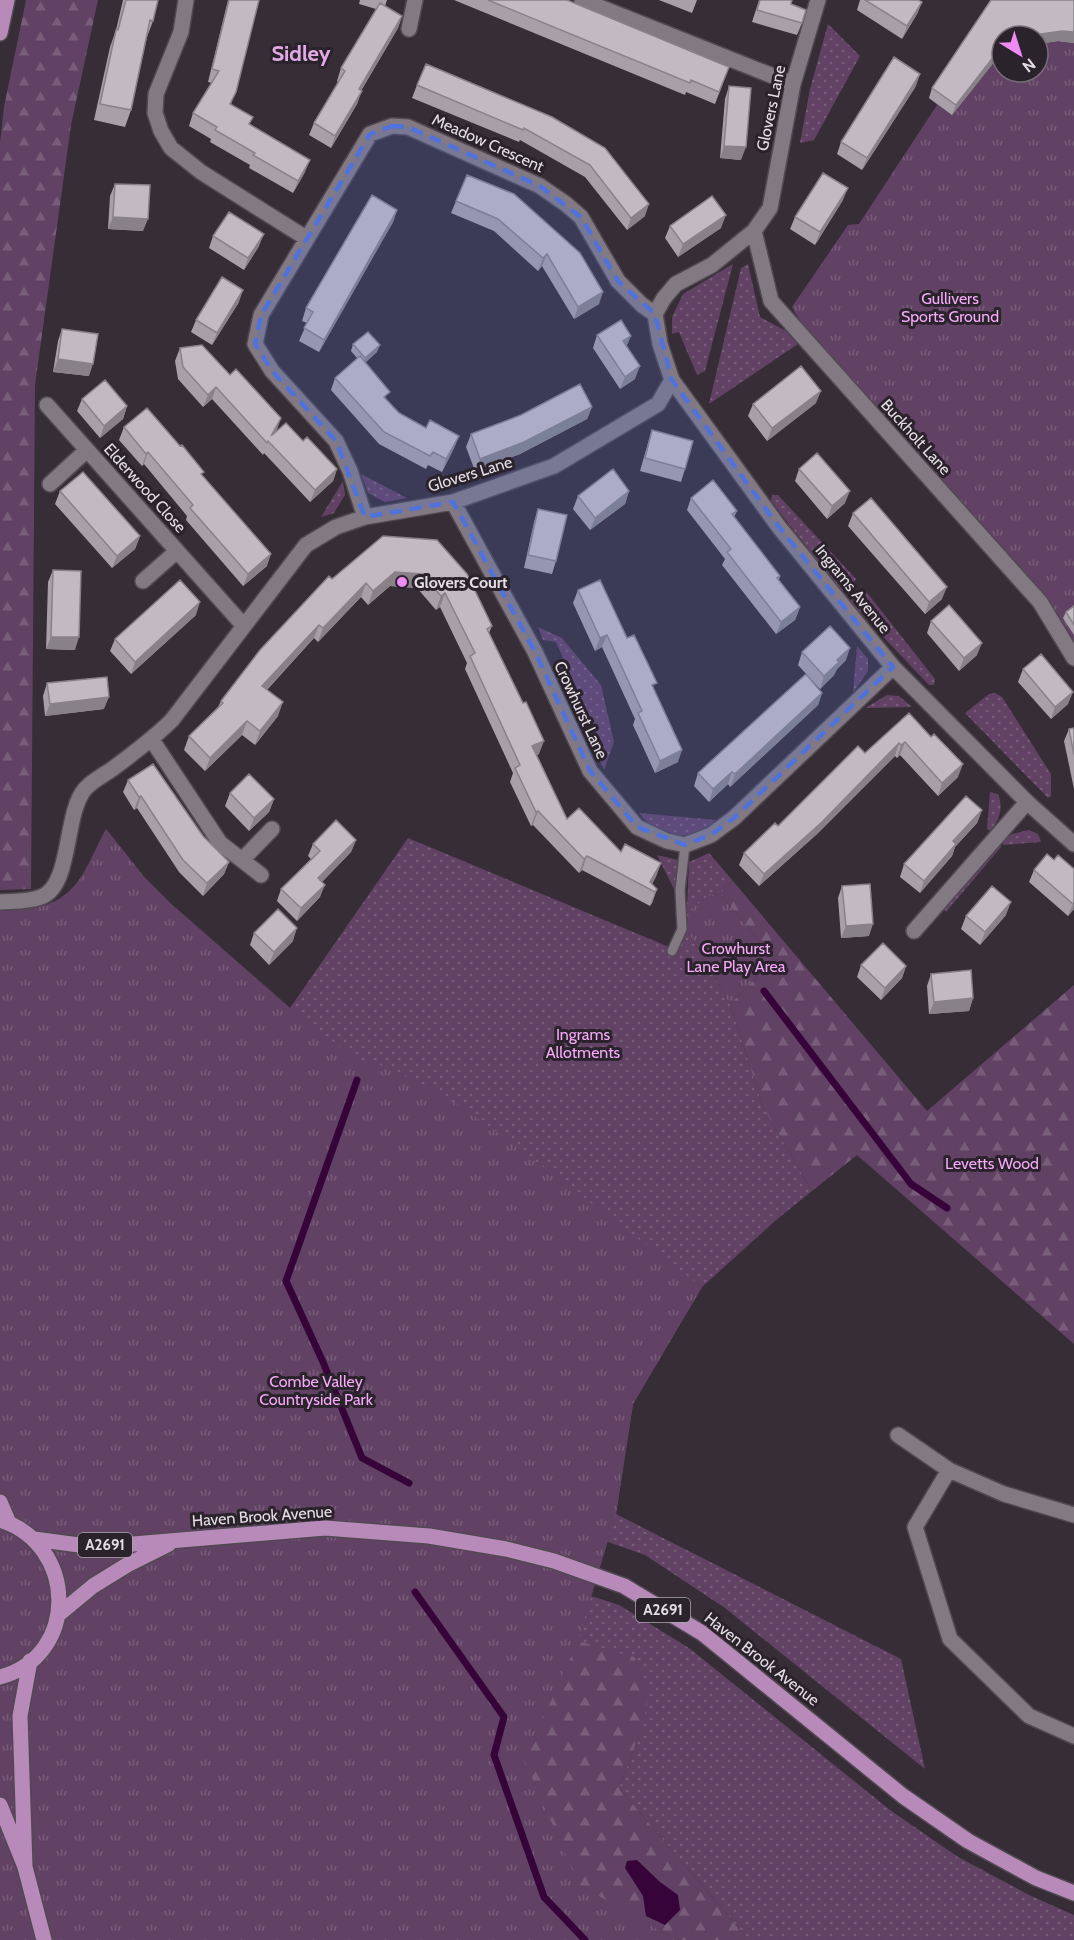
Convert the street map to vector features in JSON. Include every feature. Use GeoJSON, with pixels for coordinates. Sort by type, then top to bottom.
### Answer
{"type":"FeatureCollection","features":[{"type":"Feature","properties":{"kind":"main road"},"geometry":{"type":"LineString","coordinates":[[0,33],[7,0]]}},
{"type":"Feature","properties":{"kind":"main road"},"geometry":{"type":"LineString","coordinates":[[0,1502],[5,1521],[34,1539],[51,1561],[59,1587],[58,1615],[48,1640],[30,1661],[18,1670],[0,1677]]}},
{"type":"Feature","properties":{"kind":"main road","name":"Haven Brook Avenue"},"geometry":{"type":"LineString","coordinates":[[34,1539],[79,1545],[121,1545],[325,1528],[429,1536],[531,1554],[624,1586],[702,1633],[903,1796],[968,1842],[1036,1878],[1074,1893]]}},
{"type":"Feature","properties":{"kind":"main road","name":"Haven Brook Avenue"},"geometry":{"type":"LineString","coordinates":[[58,1615],[93,1586],[127,1565],[177,1540]]}},
{"type":"Feature","properties":{"kind":"main road"},"geometry":{"type":"LineString","coordinates":[[25,1867],[20,1716],[30,1661]]}},
{"type":"Feature","properties":{"kind":"main road"},"geometry":{"type":"LineString","coordinates":[[0,1805],[25,1867],[44,1940]]}},
{"type":"Feature","properties":{"kind":"street"},"geometry":{"type":"LineString","coordinates":[[186,0],[181,32],[156,94],[155,114],[161,131],[171,148],[201,172],[306,238]]}},
{"type":"Feature","properties":{"kind":"street"},"geometry":{"type":"LineString","coordinates":[[409,29],[415,0]]}},
{"type":"Feature","properties":{"kind":"street"},"geometry":{"type":"LineString","coordinates":[[582,0],[792,84]]}},
{"type":"Feature","properties":{"kind":"street","name":"Glovers Lane"},"geometry":{"type":"LineString","coordinates":[[656,314],[664,298],[676,284],[712,265],[754,231],[770,208],[792,84],[818,0]]}},
{"type":"Feature","properties":{"kind":"street","name":"Meadow Crescent"},"geometry":{"type":"LineString","coordinates":[[365,517],[350,471],[336,441],[272,371],[255,344],[261,315],[370,134],[392,126],[408,127],[540,186],[580,217],[618,281],[642,305],[656,314]]}},
{"type":"Feature","properties":{"kind":"street","name":"Buckholt Lane"},"geometry":{"type":"LineString","coordinates":[[754,231],[771,301],[1040,602],[1074,658]]}},
{"type":"Feature","properties":{"kind":"street"},"geometry":{"type":"LineString","coordinates":[[656,314],[660,344],[672,380]]}},
{"type":"Feature","properties":{"kind":"street","name":"Glovers Lane"},"geometry":{"type":"LineString","coordinates":[[0,902],[44,897],[61,871],[75,805],[85,788],[152,740],[172,720],[306,545],[336,527],[365,517],[453,502],[554,466],[658,404],[672,380]]}},
{"type":"Feature","properties":{"kind":"street","name":"Ingrams Avenue"},"geometry":{"type":"LineString","coordinates":[[672,380],[779,527],[893,667],[1027,802],[1074,844]]}},
{"type":"Feature","properties":{"kind":"street","name":"Elderwood Close"},"geometry":{"type":"LineString","coordinates":[[47,405],[243,625]]}},
{"type":"Feature","properties":{"kind":"street","name":"Elderwood Close"},"geometry":{"type":"LineString","coordinates":[[50,484],[87,450]]}},
{"type":"Feature","properties":{"kind":"street","name":"Crowhurst Lane"},"geometry":{"type":"LineString","coordinates":[[453,502],[535,652],[590,771],[637,827],[668,841],[685,844]]}},
{"type":"Feature","properties":{"kind":"street","name":"Elderwood Close"},"geometry":{"type":"LineString","coordinates":[[143,581],[177,551]]}},
{"type":"Feature","properties":{"kind":"street"},"geometry":{"type":"LineString","coordinates":[[685,844],[711,835],[734,818],[893,667]]}},
{"type":"Feature","properties":{"kind":"street"},"geometry":{"type":"LineString","coordinates":[[152,740],[220,843],[261,875]]}},
{"type":"Feature","properties":{"kind":"street"},"geometry":{"type":"LineString","coordinates":[[914,931],[1027,802]]}},
{"type":"Feature","properties":{"kind":"street"},"geometry":{"type":"LineString","coordinates":[[242,860],[272,829]]}},
{"type":"Feature","properties":{"kind":"street"},"geometry":{"type":"LineString","coordinates":[[898,1435],[949,1470],[1004,1494],[1074,1515]]}},
{"type":"Feature","properties":{"kind":"street"},"geometry":{"type":"LineString","coordinates":[[949,1470],[915,1527],[950,1639],[1029,1716],[1074,1736]]}},
{"type":"Feature","properties":{"kind":"lane"},"geometry":{"type":"LineString","coordinates":[[672,951],[682,929],[680,890],[685,844]]}},
{"type":"Feature","properties":{"kind":"highlighted area"},"geometry":{"type":"Polygon","coordinates":[[[392,126],[408,127],[540,186],[581,217],[618,281],[655,314],[672,380],[779,527],[893,667],[734,818],[711,835],[685,845],[637,827],[590,771],[535,652],[453,502],[365,517],[336,441],[272,371],[255,344],[261,315],[370,134],[392,126]]]}},
{"type":"Feature","properties":{"kind":"green space"},"geometry":{"type":"Polygon","coordinates":[[[26,0],[98,0],[71,125],[35,385],[31,889],[0,890],[0,143],[4,107],[26,0]]]}},
{"type":"Feature","properties":{"kind":"green space","name":"Gullivers Sports Ground"},"geometry":{"type":"Polygon","coordinates":[[[993,0],[1074,22],[1074,646],[804,328],[792,307],[848,225],[859,224],[937,105],[929,98],[993,0]]]}},
{"type":"Feature","properties":{"kind":"green space"},"geometry":{"type":"Polygon","coordinates":[[[828,24],[860,56],[814,140],[800,143],[810,89],[828,24]]]}},
{"type":"Feature","properties":{"kind":"green space"},"geometry":{"type":"Polygon","coordinates":[[[733,264],[705,371],[697,375],[679,332],[672,334],[672,317],[683,294],[733,264]]]}},
{"type":"Feature","properties":{"kind":"green space"},"geometry":{"type":"Polygon","coordinates":[[[748,264],[760,317],[786,331],[798,344],[709,404],[741,268],[748,264]]]}},
{"type":"Feature","properties":{"kind":"green space"},"geometry":{"type":"Polygon","coordinates":[[[361,474],[407,498],[385,502],[368,493],[361,474]]]}},
{"type":"Feature","properties":{"kind":"green space"},"geometry":{"type":"Polygon","coordinates":[[[343,481],[345,495],[334,513],[321,517],[343,481]]]}},
{"type":"Feature","properties":{"kind":"green space"},"geometry":{"type":"Polygon","coordinates":[[[772,495],[778,495],[856,579],[851,587],[841,591],[771,501],[772,495]]]}},
{"type":"Feature","properties":{"kind":"green space"},"geometry":{"type":"Polygon","coordinates":[[[865,590],[935,679],[934,685],[929,685],[850,602],[856,593],[865,590]]]}},
{"type":"Feature","properties":{"kind":"green space"},"geometry":{"type":"Polygon","coordinates":[[[538,627],[562,638],[601,685],[614,742],[604,770],[597,754],[603,747],[556,642],[543,640],[538,627]]]}},
{"type":"Feature","properties":{"kind":"green space"},"geometry":{"type":"Polygon","coordinates":[[[857,646],[868,659],[868,671],[853,693],[857,646]]]}},
{"type":"Feature","properties":{"kind":"green space"},"geometry":{"type":"Polygon","coordinates":[[[995,693],[1002,697],[1051,774],[1051,796],[1048,798],[965,713],[989,694],[995,693]]]}},
{"type":"Feature","properties":{"kind":"green space"},"geometry":{"type":"Polygon","coordinates":[[[887,695],[899,696],[912,707],[865,708],[887,695]]]}},
{"type":"Feature","properties":{"kind":"green space"},"geometry":{"type":"Polygon","coordinates":[[[990,792],[998,794],[1001,805],[996,823],[990,831],[987,829],[990,792]]]}},
{"type":"Feature","properties":{"kind":"green space"},"geometry":{"type":"Polygon","coordinates":[[[639,813],[716,820],[697,832],[676,835],[656,828],[639,813]]]}},
{"type":"Feature","properties":{"kind":"green space","name":"Ingrams Allotments"},"geometry":{"type":"Polygon","coordinates":[[[106,829],[145,878],[170,903],[290,1008],[408,838],[669,947],[675,957],[686,932],[689,862],[709,853],[733,881],[725,886],[721,895],[710,894],[688,932],[730,1004],[763,1107],[812,1191],[702,1287],[633,1404],[616,1514],[901,1659],[925,1769],[725,1608],[645,1555],[608,1542],[0,1391],[0,1267],[31,910],[47,905],[71,890],[86,869],[106,829]]]}},
{"type":"Feature","properties":{"kind":"green space","name":"Combe Valley Countryside Park"},"geometry":{"type":"Polygon","coordinates":[[[106,829],[145,878],[170,903],[291,1009],[348,1053],[361,1060],[376,1063],[439,1092],[493,1129],[702,1287],[633,1404],[616,1514],[578,1641],[524,1760],[579,1885],[676,1940],[0,1940],[0,911],[44,906],[70,892],[87,867],[106,829]]]}},
{"type":"Feature","properties":{"kind":"green space"},"geometry":{"type":"Polygon","coordinates":[[[1029,830],[1038,834],[1041,842],[1004,845],[1002,842],[1012,834],[1029,830]]]}},
{"type":"Feature","properties":{"kind":"green space"},"geometry":{"type":"Polygon","coordinates":[[[999,845],[1001,847],[946,912],[944,909],[999,845]]]}},
{"type":"Feature","properties":{"kind":"green space"},"geometry":{"type":"Polygon","coordinates":[[[657,855],[678,860],[675,891],[657,855]]]}},
{"type":"Feature","properties":{"kind":"green space","name":"Levetts Wood"},"geometry":{"type":"Polygon","coordinates":[[[733,881],[927,1111],[1074,985],[1074,1344],[857,1155],[812,1191],[763,1107],[730,1004],[774,959],[721,895],[725,886],[733,881]]]}},
{"type":"Feature","properties":{"kind":"green space","name":"Crowhurst Lane Play Area"},"geometry":{"type":"Polygon","coordinates":[[[710,894],[721,895],[774,959],[730,1004],[688,932],[690,910],[710,894]]]}},
{"type":"Feature","properties":{"kind":"green space"},"geometry":{"type":"Polygon","coordinates":[[[380,1563],[591,1596],[619,1605],[689,1648],[890,1810],[958,1857],[1029,1895],[1074,1915],[1074,1940],[749,1940],[619,1788],[643,1724],[579,1885],[676,1940],[537,1940],[380,1563]]]}},
{"type":"Feature","properties":{"kind":"green space"},"geometry":{"type":"Polygon","coordinates":[[[578,1641],[634,1657],[650,1690],[643,1724],[619,1788],[749,1940],[676,1940],[579,1885],[524,1760],[578,1641]]]}},
{"type":"Feature","properties":{"kind":"shaded area"},"geometry":{"type":"Polygon","coordinates":[[[637,1860],[678,1895],[680,1910],[665,1925],[646,1916],[643,1896],[625,1868],[627,1861],[637,1860]]]}},
{"type":"Feature","properties":{"kind":"building"},"geometry":{"type":"Polygon","coordinates":[[[126,0],[158,0],[153,21],[150,20],[131,110],[100,104],[116,30],[118,30],[126,0]]]}},
{"type":"Feature","properties":{"kind":"building"},"geometry":{"type":"Polygon","coordinates":[[[229,0],[259,0],[236,92],[230,104],[253,117],[249,124],[310,160],[298,181],[253,155],[255,153],[215,130],[217,127],[193,113],[219,71],[212,69],[229,0]]]}},
{"type":"Feature","properties":{"kind":"building"},"geometry":{"type":"Polygon","coordinates":[[[488,0],[567,0],[729,67],[719,92],[691,80],[690,83],[488,0]]]}},
{"type":"Feature","properties":{"kind":"building"},"geometry":{"type":"Polygon","coordinates":[[[760,0],[792,0],[791,4],[806,10],[802,23],[757,10],[760,0]]]}},
{"type":"Feature","properties":{"kind":"building"},"geometry":{"type":"Polygon","coordinates":[[[865,0],[918,0],[922,2],[907,26],[865,0]]]}},
{"type":"Feature","properties":{"kind":"building"},"geometry":{"type":"Polygon","coordinates":[[[991,0],[1074,0],[1074,32],[1050,33],[1050,24],[990,24],[990,61],[956,105],[932,88],[991,0]]]}},
{"type":"Feature","properties":{"kind":"building"},"geometry":{"type":"Polygon","coordinates":[[[380,3],[402,16],[359,89],[362,91],[335,136],[314,123],[345,71],[341,68],[380,3]]]}},
{"type":"Feature","properties":{"kind":"building"},"geometry":{"type":"Polygon","coordinates":[[[894,57],[920,74],[867,158],[841,142],[894,57]]]}},
{"type":"Feature","properties":{"kind":"building"},"geometry":{"type":"Polygon","coordinates":[[[426,64],[552,117],[605,148],[649,204],[631,218],[590,165],[524,128],[523,130],[417,85],[426,64]]]}},
{"type":"Feature","properties":{"kind":"building"},"geometry":{"type":"Polygon","coordinates":[[[729,86],[751,88],[746,147],[724,146],[729,86]]]}},
{"type":"Feature","properties":{"kind":"building"},"geometry":{"type":"Polygon","coordinates":[[[823,173],[848,188],[820,232],[795,217],[823,173]]]}},
{"type":"Feature","properties":{"kind":"building"},"geometry":{"type":"Polygon","coordinates":[[[467,175],[514,194],[580,253],[603,292],[578,307],[547,254],[543,258],[498,219],[456,201],[467,175]]]}},
{"type":"Feature","properties":{"kind":"building"},"geometry":{"type":"Polygon","coordinates":[[[115,184],[150,185],[148,219],[113,217],[115,184]]]}},
{"type":"Feature","properties":{"kind":"building"},"geometry":{"type":"Polygon","coordinates":[[[372,195],[397,210],[324,340],[304,328],[313,312],[306,308],[372,195]]]}},
{"type":"Feature","properties":{"kind":"building"},"geometry":{"type":"Polygon","coordinates":[[[712,196],[726,215],[683,244],[670,226],[712,196]]]}},
{"type":"Feature","properties":{"kind":"building"},"geometry":{"type":"Polygon","coordinates":[[[229,212],[264,234],[248,258],[213,236],[229,212]]]}},
{"type":"Feature","properties":{"kind":"building"},"geometry":{"type":"Polygon","coordinates":[[[222,277],[243,290],[217,333],[196,320],[222,277]]]}},
{"type":"Feature","properties":{"kind":"building"},"geometry":{"type":"Polygon","coordinates":[[[621,320],[631,336],[623,341],[640,366],[625,377],[597,335],[621,320]]]}},
{"type":"Feature","properties":{"kind":"building"},"geometry":{"type":"Polygon","coordinates":[[[62,329],[98,334],[93,364],[58,359],[62,329]]]}},
{"type":"Feature","properties":{"kind":"building"},"geometry":{"type":"Polygon","coordinates":[[[368,332],[380,345],[365,358],[353,344],[368,332]]]}},
{"type":"Feature","properties":{"kind":"building"},"geometry":{"type":"Polygon","coordinates":[[[202,345],[230,375],[236,369],[281,418],[271,436],[286,423],[303,441],[307,437],[337,469],[315,490],[268,441],[267,443],[216,387],[208,395],[183,367],[180,348],[202,345]]]}},
{"type":"Feature","properties":{"kind":"building"},"geometry":{"type":"Polygon","coordinates":[[[360,356],[390,392],[384,397],[399,413],[426,428],[430,420],[459,436],[446,459],[433,452],[430,456],[384,432],[335,378],[360,356]]]}},
{"type":"Feature","properties":{"kind":"building"},"geometry":{"type":"Polygon","coordinates":[[[801,366],[821,391],[772,428],[753,404],[801,366]]]}},
{"type":"Feature","properties":{"kind":"building"},"geometry":{"type":"Polygon","coordinates":[[[105,380],[127,406],[104,426],[82,399],[105,380]]]}},
{"type":"Feature","properties":{"kind":"building"},"geometry":{"type":"Polygon","coordinates":[[[580,384],[592,407],[524,442],[480,459],[471,434],[521,415],[580,384]]]}},
{"type":"Feature","properties":{"kind":"building"},"geometry":{"type":"Polygon","coordinates":[[[147,408],[180,446],[182,445],[204,472],[201,474],[271,554],[248,574],[190,508],[193,505],[124,427],[147,408]]]}},
{"type":"Feature","properties":{"kind":"building"},"geometry":{"type":"Polygon","coordinates":[[[652,430],[693,441],[685,469],[645,458],[652,430]]]}},
{"type":"Feature","properties":{"kind":"building"},"geometry":{"type":"Polygon","coordinates":[[[817,453],[850,491],[832,506],[799,469],[817,453]]]}},
{"type":"Feature","properties":{"kind":"building"},"geometry":{"type":"Polygon","coordinates":[[[613,469],[629,491],[595,518],[578,496],[613,469]]]}},
{"type":"Feature","properties":{"kind":"building"},"geometry":{"type":"Polygon","coordinates":[[[83,472],[140,536],[117,556],[60,491],[83,472]]]}},
{"type":"Feature","properties":{"kind":"building"},"geometry":{"type":"Polygon","coordinates":[[[713,480],[737,511],[732,514],[780,576],[777,578],[800,607],[781,622],[727,552],[731,549],[691,498],[713,480]]]}},
{"type":"Feature","properties":{"kind":"building"},"geometry":{"type":"Polygon","coordinates":[[[871,498],[947,587],[929,602],[853,513],[871,498]]]}},
{"type":"Feature","properties":{"kind":"building"},"geometry":{"type":"Polygon","coordinates":[[[538,509],[567,515],[556,561],[528,555],[538,509]]]}},
{"type":"Feature","properties":{"kind":"building"},"geometry":{"type":"Polygon","coordinates":[[[383,536],[437,540],[467,574],[492,626],[487,629],[544,741],[532,746],[567,819],[579,808],[621,852],[625,844],[661,863],[650,882],[657,889],[655,892],[587,856],[584,859],[538,811],[536,812],[515,768],[520,765],[470,656],[475,653],[445,593],[441,596],[422,574],[395,572],[373,591],[366,583],[323,628],[319,625],[262,686],[283,702],[260,731],[247,721],[210,758],[189,736],[223,703],[221,701],[260,650],[329,576],[332,579],[383,536]]]}},
{"type":"Feature","properties":{"kind":"building"},"geometry":{"type":"Polygon","coordinates":[[[53,570],[81,571],[79,637],[51,637],[53,570]]]}},
{"type":"Feature","properties":{"kind":"building"},"geometry":{"type":"Polygon","coordinates":[[[180,580],[200,602],[135,662],[115,639],[180,580]]]}},
{"type":"Feature","properties":{"kind":"building"},"geometry":{"type":"Polygon","coordinates":[[[600,580],[627,638],[634,635],[657,683],[652,685],[682,750],[660,761],[638,713],[642,711],[607,635],[600,638],[578,590],[600,580]]]}},
{"type":"Feature","properties":{"kind":"building"},"geometry":{"type":"Polygon","coordinates":[[[949,605],[982,643],[964,658],[931,621],[949,605]]]}},
{"type":"Feature","properties":{"kind":"building"},"geometry":{"type":"Polygon","coordinates":[[[1074,606],[1074,625],[1066,612],[1074,606]]]}},
{"type":"Feature","properties":{"kind":"building"},"geometry":{"type":"Polygon","coordinates":[[[830,626],[850,648],[824,676],[802,652],[830,626]]]}},
{"type":"Feature","properties":{"kind":"building"},"geometry":{"type":"Polygon","coordinates":[[[1041,654],[1073,692],[1055,707],[1023,669],[1041,654]]]}},
{"type":"Feature","properties":{"kind":"building"},"geometry":{"type":"Polygon","coordinates":[[[806,674],[822,693],[735,774],[732,772],[713,789],[698,773],[806,674]]]}},
{"type":"Feature","properties":{"kind":"building"},"geometry":{"type":"Polygon","coordinates":[[[107,677],[109,697],[50,704],[47,683],[107,677]]]}},
{"type":"Feature","properties":{"kind":"building"},"geometry":{"type":"Polygon","coordinates":[[[909,713],[931,737],[934,734],[963,764],[942,783],[905,742],[901,745],[899,743],[822,822],[764,874],[744,853],[775,823],[778,826],[858,746],[865,753],[909,713]]]}},
{"type":"Feature","properties":{"kind":"building"},"geometry":{"type":"Polygon","coordinates":[[[1074,728],[1074,755],[1069,729],[1074,728]]]}},
{"type":"Feature","properties":{"kind":"building"},"geometry":{"type":"Polygon","coordinates":[[[153,764],[203,836],[229,862],[207,883],[183,860],[128,780],[153,764]]]}},
{"type":"Feature","properties":{"kind":"building"},"geometry":{"type":"Polygon","coordinates":[[[249,774],[274,799],[254,818],[230,793],[249,774]]]}},
{"type":"Feature","properties":{"kind":"building"},"geometry":{"type":"Polygon","coordinates":[[[966,796],[982,810],[953,841],[956,844],[924,881],[904,864],[966,796]]]}},
{"type":"Feature","properties":{"kind":"building"},"geometry":{"type":"Polygon","coordinates":[[[336,820],[356,840],[318,878],[325,885],[301,908],[281,889],[320,851],[313,844],[336,820]]]}},
{"type":"Feature","properties":{"kind":"building"},"geometry":{"type":"Polygon","coordinates":[[[1047,854],[1054,860],[1058,855],[1074,869],[1073,904],[1034,870],[1047,854]]]}},
{"type":"Feature","properties":{"kind":"building"},"geometry":{"type":"Polygon","coordinates":[[[870,884],[873,924],[846,926],[842,886],[870,884]]]}},
{"type":"Feature","properties":{"kind":"building"},"geometry":{"type":"Polygon","coordinates":[[[992,886],[1011,902],[985,932],[966,916],[992,886]]]}},
{"type":"Feature","properties":{"kind":"building"},"geometry":{"type":"Polygon","coordinates":[[[278,909],[297,928],[274,952],[254,933],[278,909]]]}},
{"type":"Feature","properties":{"kind":"building"},"geometry":{"type":"Polygon","coordinates":[[[883,943],[906,966],[885,988],[861,965],[883,943]]]}},
{"type":"Feature","properties":{"kind":"building"},"geometry":{"type":"Polygon","coordinates":[[[971,970],[973,998],[934,1002],[931,974],[971,970]]]}},
{"type":"Feature","properties":{"kind":"waterway"},"geometry":{"type":"LineString","coordinates":[[764,991],[911,1184],[947,1208]]}},
{"type":"Feature","properties":{"kind":"waterway"},"geometry":{"type":"LineString","coordinates":[[357,1080],[286,1281],[323,1362],[362,1458],[409,1483]]}},
{"type":"Feature","properties":{"kind":"waterway"},"geometry":{"type":"LineString","coordinates":[[415,1592],[504,1717],[494,1755],[544,1897],[585,1940]]}},
{"type":"Feature","properties":{"kind":"place","name":"Glovers Court"},"geometry":{"type":"Point","coordinates":[402,582]}},
{"type":"Feature","properties":{"kind":"district","name":"Sidley"},"geometry":{"type":"Point","coordinates":[301,53]}}]}
